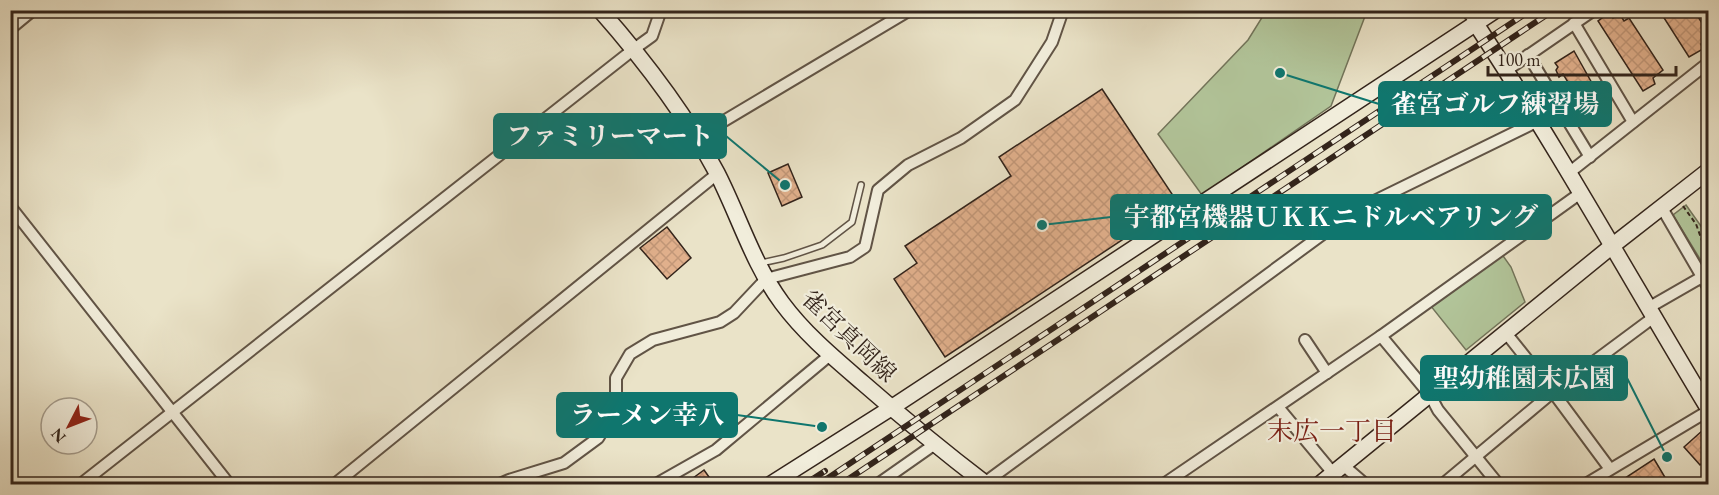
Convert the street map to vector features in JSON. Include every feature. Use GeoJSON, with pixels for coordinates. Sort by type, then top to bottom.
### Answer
{"type":"FeatureCollection","features":[{"type":"Feature","properties":{"kind":"street"},"geometry":{"type":"LineString","coordinates":[[10,28],[33,10]]}},
{"type":"Feature","properties":{"kind":"street","name":"雀宮真岡線"},"geometry":{"type":"LineString","coordinates":[[600,10],[634,49],[697,137],[717,174],[766,279],[794,319],[830,355],[891,408],[984,484]]}},
{"type":"Feature","properties":{"kind":"street"},"geometry":{"type":"LineString","coordinates":[[81,484],[652,36],[661,10]]}},
{"type":"Feature","properties":{"kind":"street"},"geometry":{"type":"LineString","coordinates":[[697,137],[910,10]]}},
{"type":"Feature","properties":{"kind":"street"},"geometry":{"type":"LineString","coordinates":[[500,484],[564,464],[598,438],[616,409],[616,378],[630,354],[653,340],[720,322],[735,313],[766,279],[850,257],[865,247],[878,190],[908,165],[961,138],[1015,100],[1052,42],[1063,10]]}},
{"type":"Feature","properties":{"kind":"street"},"geometry":{"type":"LineString","coordinates":[[1467,10],[1570,172],[1708,410],[1586,484]]}},
{"type":"Feature","properties":{"kind":"street"},"geometry":{"type":"LineString","coordinates":[[771,484],[891,408],[1496,10]]}},
{"type":"Feature","properties":{"kind":"street"},"geometry":{"type":"LineString","coordinates":[[1507,70],[1594,10]]}},
{"type":"Feature","properties":{"kind":"street"},"geometry":{"type":"LineString","coordinates":[[1574,23],[1633,122]]}},
{"type":"Feature","properties":{"kind":"street"},"geometry":{"type":"LineString","coordinates":[[1528,55],[1590,157]]}},
{"type":"Feature","properties":{"kind":"street"},"geometry":{"type":"LineString","coordinates":[[1570,172],[1708,63]]}},
{"type":"Feature","properties":{"kind":"street"},"geometry":{"type":"LineString","coordinates":[[984,484],[1354,211],[1538,121]]}},
{"type":"Feature","properties":{"kind":"street"},"geometry":{"type":"LineString","coordinates":[[1320,484],[1612,246],[1708,171]]}},
{"type":"Feature","properties":{"kind":"street"},"geometry":{"type":"LineString","coordinates":[[335,484],[717,174]]}},
{"type":"Feature","properties":{"kind":"street"},"geometry":{"type":"LineString","coordinates":[[1164,484],[1381,336],[1582,192]]}},
{"type":"Feature","properties":{"kind":"street"},"geometry":{"type":"LineString","coordinates":[[10,206],[172,414],[230,484]]}},
{"type":"Feature","properties":{"kind":"street"},"geometry":{"type":"LineString","coordinates":[[1662,208],[1708,287]]}},
{"type":"Feature","properties":{"kind":"street"},"geometry":{"type":"LineString","coordinates":[[1443,484],[1651,313],[1702,277]]}},
{"type":"Feature","properties":{"kind":"street"},"geometry":{"type":"LineString","coordinates":[[1506,333],[1610,469]]}},
{"type":"Feature","properties":{"kind":"street"},"geometry":{"type":"LineString","coordinates":[[1381,336],[1430,395],[1438,411],[1498,484]]}},
{"type":"Feature","properties":{"kind":"street"},"geometry":{"type":"LineString","coordinates":[[1305,340],[1327,373]]}},
{"type":"Feature","properties":{"kind":"street"},"geometry":{"type":"LineString","coordinates":[[656,484],[716,450],[830,355]]}},
{"type":"Feature","properties":{"kind":"street"},"geometry":{"type":"LineString","coordinates":[[1278,407],[1338,469],[1365,484]]}},
{"type":"Feature","properties":{"kind":"street"},"geometry":{"type":"LineString","coordinates":[[878,484],[935,444]]}},
{"type":"Feature","properties":{"kind":"lane"},"geometry":{"type":"LineString","coordinates":[[758,263],[784,258],[822,245],[852,222],[861,185]]}},
{"type":"Feature","properties":{"kind":"path"},"geometry":{"type":"LineString","coordinates":[[1676,196],[1696,224],[1708,256]]}},
{"type":"Feature","properties":{"kind":"green space"},"geometry":{"type":"Polygon","coordinates":[[[1266,11],[1367,11],[1331,106],[1202,195],[1158,134],[1248,40],[1266,11]]]}},
{"type":"Feature","properties":{"kind":"green space"},"geometry":{"type":"Polygon","coordinates":[[[1686,205],[1708,236],[1708,272],[1673,215],[1686,205]]]}},
{"type":"Feature","properties":{"kind":"green space"},"geometry":{"type":"Polygon","coordinates":[[[1501,253],[1511,267],[1525,302],[1466,350],[1430,305],[1501,253]]]}},
{"type":"Feature","properties":{"kind":"building"},"geometry":{"type":"Polygon","coordinates":[[[1659,10],[1694,10],[1708,33],[1708,39],[1701,44],[1703,49],[1689,57],[1659,10]]]}},
{"type":"Feature","properties":{"kind":"building"},"geometry":{"type":"Polygon","coordinates":[[[1609,13],[1613,18],[1619,13],[1624,21],[1629,18],[1663,70],[1653,78],[1655,84],[1643,91],[1598,21],[1609,13]]]}},
{"type":"Feature","properties":{"kind":"building"},"geometry":{"type":"Polygon","coordinates":[[[1574,51],[1607,110],[1590,119],[1584,108],[1580,111],[1575,104],[1579,100],[1563,74],[1559,77],[1556,70],[1558,67],[1555,63],[1574,51]]]}},
{"type":"Feature","properties":{"kind":"building"},"geometry":{"type":"Polygon","coordinates":[[[1102,89],[1178,203],[945,357],[894,279],[917,263],[905,246],[1011,176],[999,157],[1102,89]]]}},
{"type":"Feature","properties":{"kind":"building"},"geometry":{"type":"Polygon","coordinates":[[[788,164],[802,197],[782,206],[768,173],[788,164]]]}},
{"type":"Feature","properties":{"kind":"building"},"geometry":{"type":"Polygon","coordinates":[[[667,227],[691,258],[667,279],[640,248],[667,227]]]}},
{"type":"Feature","properties":{"kind":"building"},"geometry":{"type":"Polygon","coordinates":[[[1703,430],[1708,436],[1708,458],[1700,465],[1684,447],[1703,430]]]}},
{"type":"Feature","properties":{"kind":"building"},"geometry":{"type":"Polygon","coordinates":[[[1654,459],[1669,484],[1616,484],[1654,459]]]}},
{"type":"Feature","properties":{"kind":"building"},"geometry":{"type":"Polygon","coordinates":[[[704,470],[714,484],[685,484],[704,470]]]}},
{"type":"Feature","properties":{"kind":"railway"},"geometry":{"type":"LineString","coordinates":[[819,484],[1531,10]]}},
{"type":"Feature","properties":{"kind":"railway"},"geometry":{"type":"LineString","coordinates":[[841,484],[1554,10]]}},
{"type":"Feature","properties":{"kind":"railway"},"geometry":{"type":"LineString","coordinates":[[805,484],[825,471]]}},
{"type":"Feature","properties":{"kind":"place","name":"雀宮ゴルフ練習場"},"geometry":{"type":"Point","coordinates":[1280,73]}},
{"type":"Feature","properties":{"kind":"place","name":"ファミリーマート"},"geometry":{"type":"Point","coordinates":[785,185]}},
{"type":"Feature","properties":{"kind":"place","name":"宇都宮機器ＵＫＫニドルベアリング"},"geometry":{"type":"Point","coordinates":[1042,225]}},
{"type":"Feature","properties":{"kind":"place","name":"ラーメン幸八"},"geometry":{"type":"Point","coordinates":[822,427]}},
{"type":"Feature","properties":{"kind":"place","name":"聖幼稚園末広園"},"geometry":{"type":"Point","coordinates":[1667,457]}},
{"type":"Feature","properties":{"kind":"district","name":"末広一丁目"},"geometry":{"type":"Point","coordinates":[1332,431]}}]}
